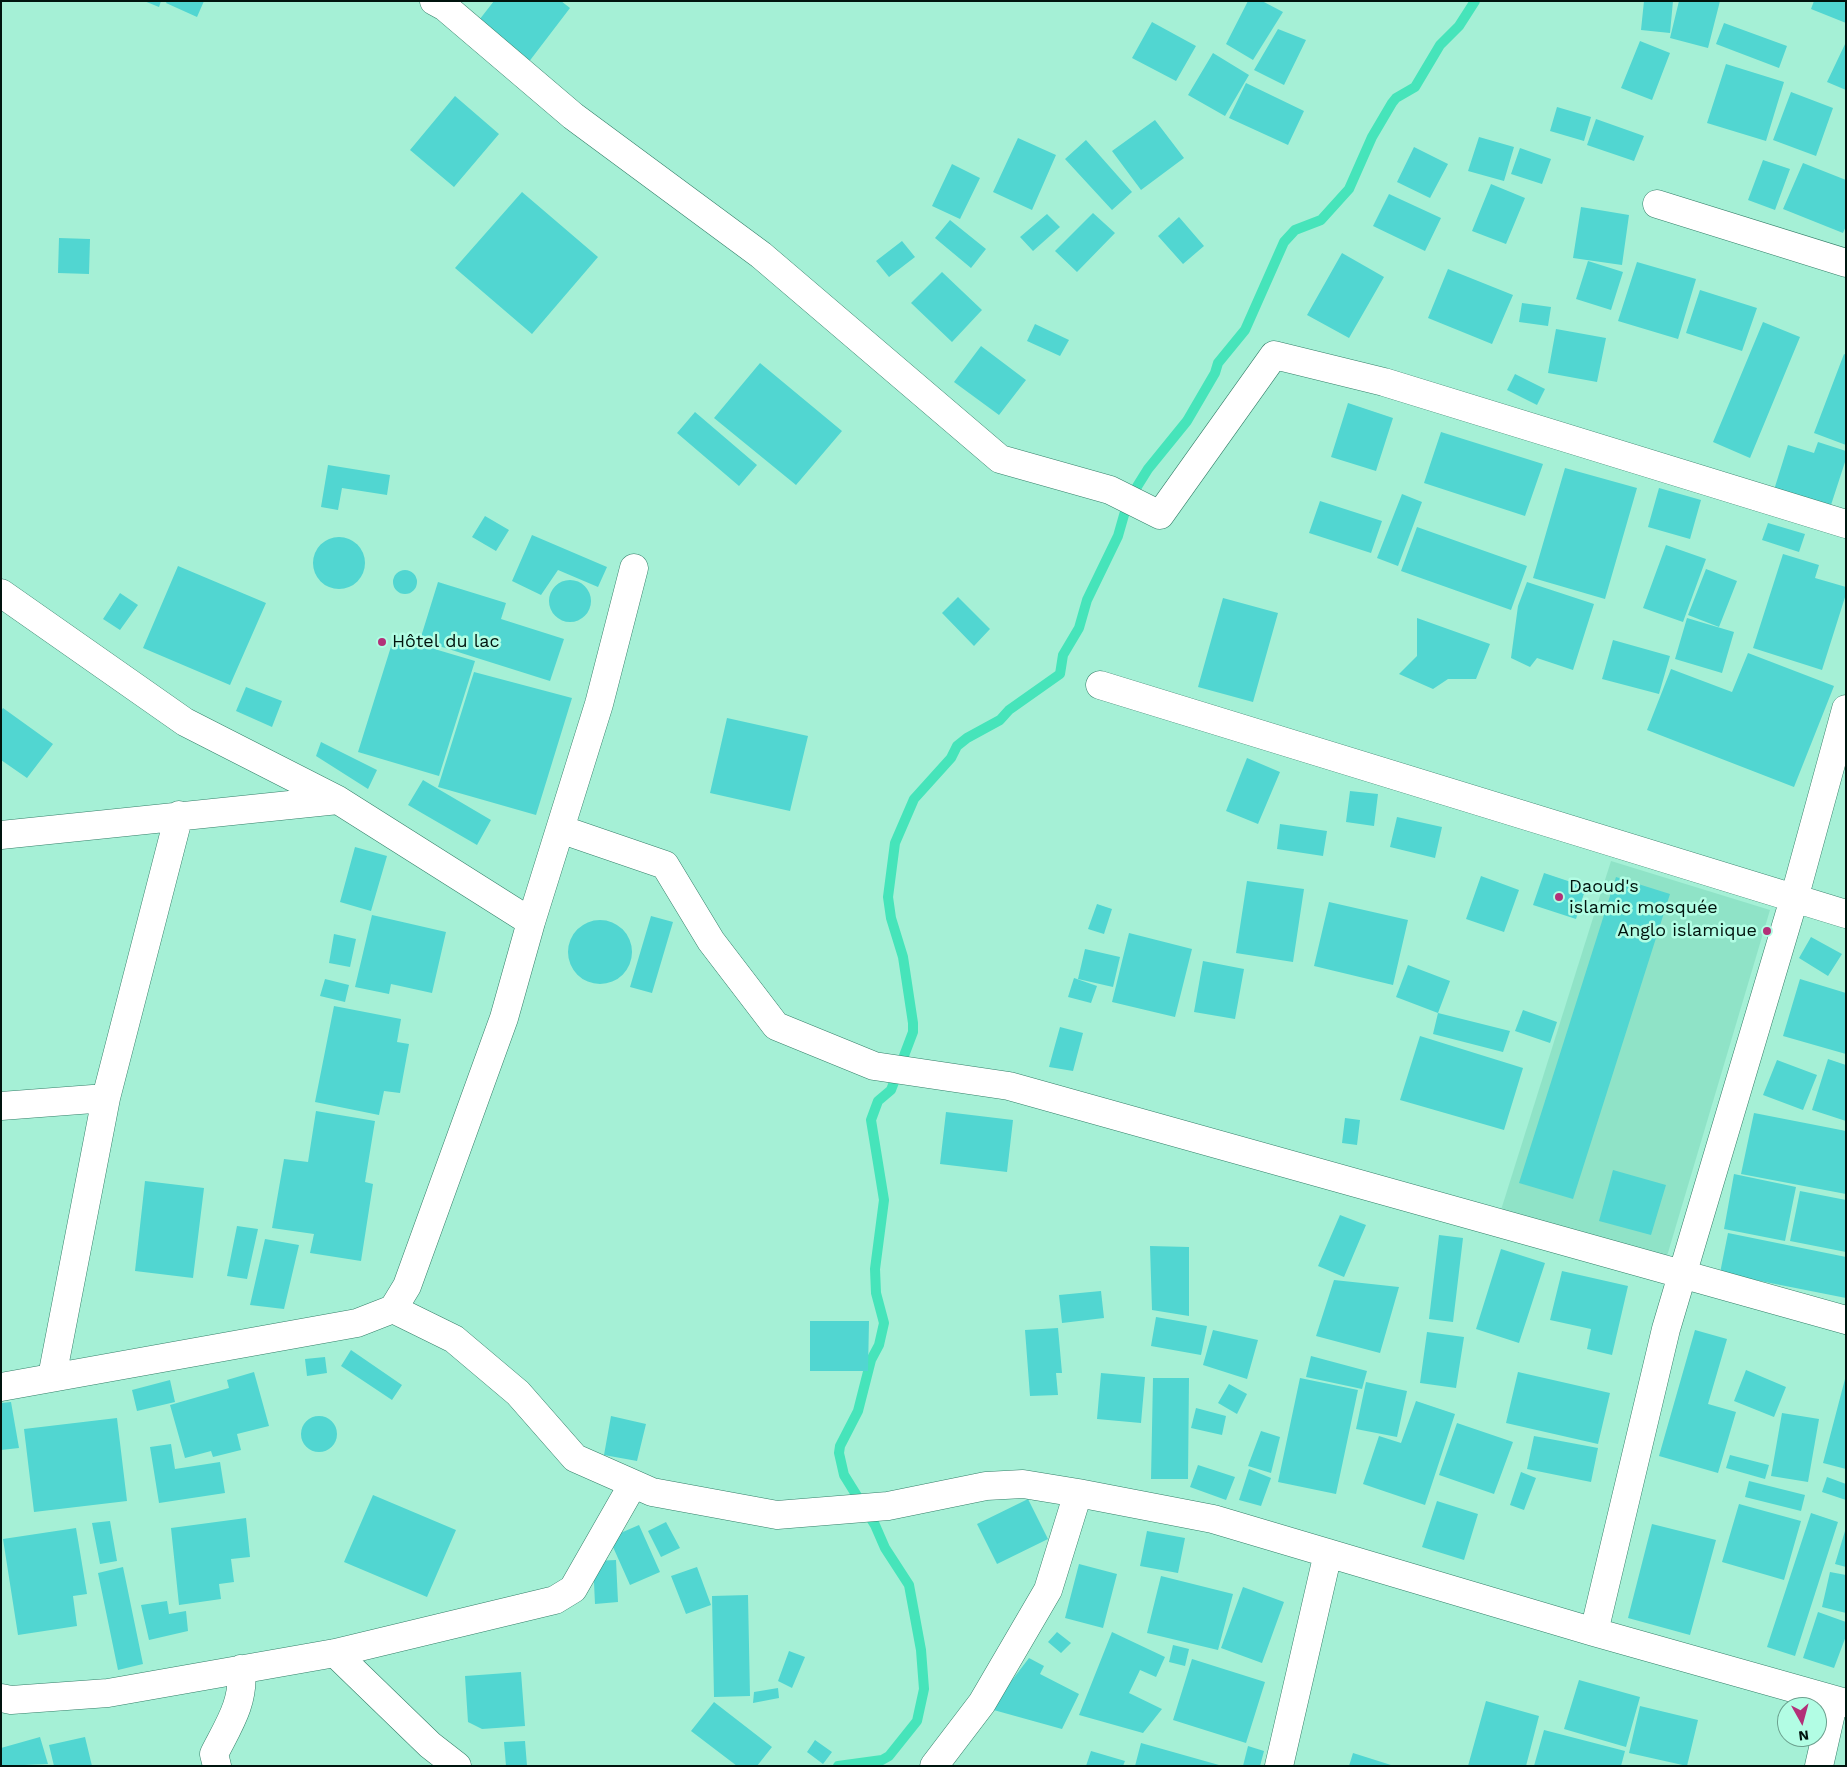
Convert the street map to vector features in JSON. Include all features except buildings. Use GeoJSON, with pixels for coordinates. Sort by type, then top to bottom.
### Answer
{"type":"FeatureCollection","features":[{"type":"Feature","properties":{"kind":"street"},"geometry":{"type":"LineString","coordinates":[[443,3],[573,116],[761,255],[1000,459],[1110,490],[1160,515],[1274,355],[1384,382],[1846,524]]}},
{"type":"Feature","properties":{"kind":"street"},"geometry":{"type":"LineString","coordinates":[[1657,204],[1846,263]]}},
{"type":"Feature","properties":{"kind":"street"},"geometry":{"type":"LineString","coordinates":[[1,1387],[356,1323],[393,1309],[408,1286],[500,1027],[599,704],[634,568]]}},
{"type":"Feature","properties":{"kind":"street"},"geometry":{"type":"LineString","coordinates":[[1,593],[185,722],[338,800],[531,922]]}},
{"type":"Feature","properties":{"kind":"street"},"geometry":{"type":"LineString","coordinates":[[1100,685],[1846,914]]}},
{"type":"Feature","properties":{"kind":"street"},"geometry":{"type":"LineString","coordinates":[[1594,1632],[1666,1329],[1794,899],[1846,709]]}},
{"type":"Feature","properties":{"kind":"street"},"geometry":{"type":"LineString","coordinates":[[1,834],[338,800]]}},
{"type":"Feature","properties":{"kind":"street"},"geometry":{"type":"LineString","coordinates":[[52,1377],[106,1098],[178,815]]}},
{"type":"Feature","properties":{"kind":"street"},"geometry":{"type":"LineString","coordinates":[[560,829],[665,866],[711,940],[776,1026],[874,1066],[1009,1086],[1682,1272],[1846,1320]]}},
{"type":"Feature","properties":{"kind":"street"},"geometry":{"type":"LineString","coordinates":[[1,1106],[106,1098]]}},
{"type":"Feature","properties":{"kind":"street"},"geometry":{"type":"LineString","coordinates":[[393,1309],[454,1338],[518,1393],[575,1458],[652,1492],[777,1515],[888,1506],[996,1485],[1023,1484],[1213,1519],[1594,1632],[1840,1702],[1819,1766]]}},
{"type":"Feature","properties":{"kind":"street"},"geometry":{"type":"LineString","coordinates":[[1,1698],[11,1700],[108,1693],[335,1653],[555,1600],[573,1589],[633,1484]]}},
{"type":"Feature","properties":{"kind":"street"},"geometry":{"type":"LineString","coordinates":[[934,1766],[982,1703],[1048,1590],[1078,1493]]}},
{"type":"Feature","properties":{"kind":"street"},"geometry":{"type":"LineString","coordinates":[[1279,1766],[1328,1553]]}},
{"type":"Feature","properties":{"kind":"street"},"geometry":{"type":"LineString","coordinates":[[335,1653],[430,1745],[457,1766]]}},
{"type":"Feature","properties":{"kind":"street"},"geometry":{"type":"LineString","coordinates":[[217,1766],[214,1754],[239,1706],[242,1681],[241,1669]]}},
{"type":"Feature","properties":{"kind":"shaded area"},"geometry":{"type":"Polygon","coordinates":[[[1611,861],[1770,910],[1667,1256],[1501,1210],[1611,861]]]}},
{"type":"Feature","properties":{"kind":"waterway"},"geometry":{"type":"LineString","coordinates":[[838,1766],[882,1760],[889,1756],[917,1721],[924,1689],[921,1650],[909,1585],[885,1548],[875,1525],[844,1475],[839,1453],[840,1446],[858,1411],[871,1360],[879,1345],[884,1323],[876,1293],[875,1269],[884,1200],[871,1120],[878,1101],[891,1090],[913,1032],[903,957],[891,918],[888,897],[895,843],[914,799],[951,758],[957,746],[967,738],[1000,720],[1009,710],[1060,674],[1063,655],[1079,628],[1087,600],[1118,536],[1128,501],[1148,469],[1187,421],[1215,373],[1218,363],[1245,330],[1284,242],[1295,230],[1321,220],[1349,189],[1372,137],[1392,103],[1396,98],[1415,87],[1440,45],[1459,26],[1475,1]]}},
{"type":"Feature","properties":{"kind":"place","name":"Hôtel du lac"},"geometry":{"type":"Point","coordinates":[382,642]}},
{"type":"Feature","properties":{"kind":"place","name":"Daoud's islamic mosquée"},"geometry":{"type":"Point","coordinates":[1559,897]}},
{"type":"Feature","properties":{"kind":"place","name":"Anglo islamique"},"geometry":{"type":"Point","coordinates":[1767,931]}}]}
